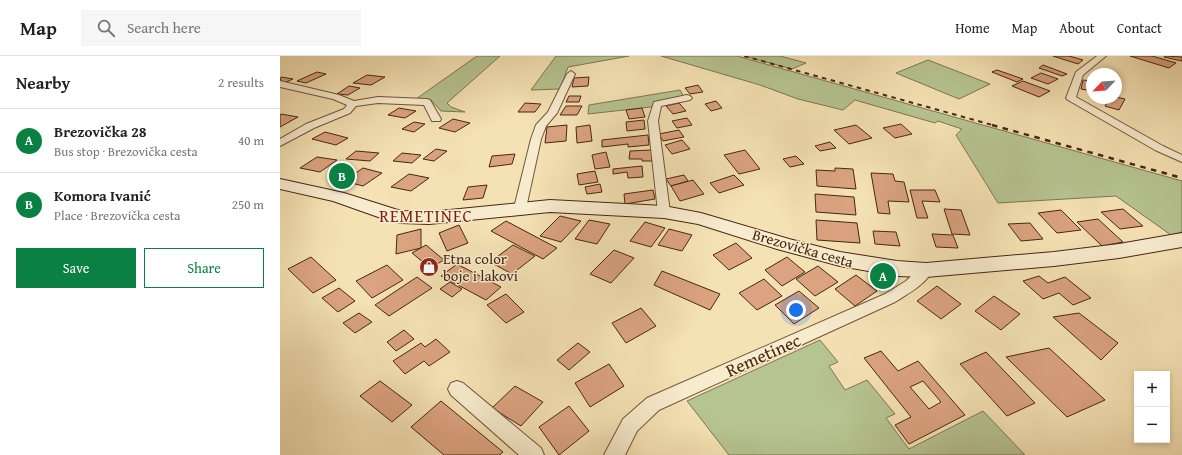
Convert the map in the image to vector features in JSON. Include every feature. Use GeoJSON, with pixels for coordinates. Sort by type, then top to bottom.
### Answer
{"type":"FeatureCollection","features":[{"type":"Feature","properties":{"kind":"main road","name":"Brezovička cesta"},"geometry":{"type":"LineString","coordinates":[[280,184],[338,197],[400,217],[429,218],[520,208],[578,207],[664,212],[702,219],[852,263],[904,270],[926,270],[1081,256],[1143,248],[1182,240]]}},
{"type":"Feature","properties":{"kind":"street"},"geometry":{"type":"LineString","coordinates":[[1102,56],[1079,74],[1070,98],[1112,120],[1159,148],[1182,159]]}},
{"type":"Feature","properties":{"kind":"street"},"geometry":{"type":"LineString","coordinates":[[520,208],[536,139],[541,126],[552,113],[571,74]]}},
{"type":"Feature","properties":{"kind":"street"},"geometry":{"type":"LineString","coordinates":[[280,84],[336,97],[353,104],[378,100],[427,102],[436,120]]}},
{"type":"Feature","properties":{"kind":"street"},"geometry":{"type":"LineString","coordinates":[[664,212],[653,121],[657,104],[687,98]]}},
{"type":"Feature","properties":{"kind":"street"},"geometry":{"type":"LineString","coordinates":[[280,143],[310,126],[347,111],[353,104]]}},
{"type":"Feature","properties":{"kind":"street","name":"Remetinec"},"geometry":{"type":"LineString","coordinates":[[614,455],[630,425],[653,404],[890,298],[911,285],[926,270]]}},
{"type":"Feature","properties":{"kind":"street"},"geometry":{"type":"LineString","coordinates":[[457,389],[534,455]]}},
{"type":"Feature","properties":{"kind":"green space"},"geometry":{"type":"Polygon","coordinates":[[[477,56],[500,56],[447,103],[451,107],[465,112],[441,111],[431,100],[416,99],[477,56]]]}},
{"type":"Feature","properties":{"kind":"green space"},"geometry":{"type":"Polygon","coordinates":[[[556,56],[629,56],[568,67],[560,89],[531,90],[556,56]]]}},
{"type":"Feature","properties":{"kind":"green space"},"geometry":{"type":"Polygon","coordinates":[[[661,56],[737,56],[1182,181],[1182,232],[1171,235],[1116,196],[998,203],[956,135],[962,129],[938,121],[935,123],[855,100],[843,110],[798,99],[760,85],[661,56]]]}},
{"type":"Feature","properties":{"kind":"green space"},"geometry":{"type":"Polygon","coordinates":[[[744,56],[780,56],[806,63],[792,69],[744,56]]]}},
{"type":"Feature","properties":{"kind":"green space"},"geometry":{"type":"Polygon","coordinates":[[[928,60],[990,84],[959,99],[896,73],[928,60]]]}},
{"type":"Feature","properties":{"kind":"green space"},"geometry":{"type":"Polygon","coordinates":[[[680,90],[684,97],[655,103],[651,107],[588,114],[589,105],[680,90]]]}},
{"type":"Feature","properties":{"kind":"green space"},"geometry":{"type":"Polygon","coordinates":[[[820,340],[838,362],[829,366],[845,390],[867,380],[895,414],[886,418],[909,449],[983,411],[1025,455],[729,455],[687,401],[820,340]]]}},
{"type":"Feature","properties":{"kind":"building"},"geometry":{"type":"Polygon","coordinates":[[[1053,56],[1069,56],[1083,60],[1078,64],[1053,56]]]}},
{"type":"Feature","properties":{"kind":"building"},"geometry":{"type":"Polygon","coordinates":[[[1130,56],[1152,56],[1176,63],[1169,68],[1130,56]]]}},
{"type":"Feature","properties":{"kind":"building"},"geometry":{"type":"Polygon","coordinates":[[[1164,57],[1182,57],[1182,61],[1164,57]]]}},
{"type":"Feature","properties":{"kind":"building"},"geometry":{"type":"Polygon","coordinates":[[[1043,65],[1067,74],[1062,76],[1039,68],[1043,65]]]}},
{"type":"Feature","properties":{"kind":"building"},"geometry":{"type":"Polygon","coordinates":[[[997,70],[1023,79],[1017,82],[992,72],[997,70]]]}},
{"type":"Feature","properties":{"kind":"building"},"geometry":{"type":"Polygon","coordinates":[[[317,72],[326,74],[306,83],[297,81],[317,72]]]}},
{"type":"Feature","properties":{"kind":"building"},"geometry":{"type":"Polygon","coordinates":[[[1041,73],[1058,79],[1048,84],[1031,78],[1041,73]]]}},
{"type":"Feature","properties":{"kind":"building"},"geometry":{"type":"Polygon","coordinates":[[[367,75],[385,77],[371,85],[353,83],[367,75]]]}},
{"type":"Feature","properties":{"kind":"building"},"geometry":{"type":"Polygon","coordinates":[[[281,77],[293,79],[280,83],[281,77]]]}},
{"type":"Feature","properties":{"kind":"building"},"geometry":{"type":"Polygon","coordinates":[[[589,77],[588,86],[572,87],[574,78],[589,77]]]}},
{"type":"Feature","properties":{"kind":"building"},"geometry":{"type":"Polygon","coordinates":[[[1083,80],[1086,80],[1086,90],[1081,89],[1083,80]]]}},
{"type":"Feature","properties":{"kind":"building"},"geometry":{"type":"Polygon","coordinates":[[[1023,81],[1050,91],[1039,97],[1012,86],[1023,81]]]}},
{"type":"Feature","properties":{"kind":"building"},"geometry":{"type":"Polygon","coordinates":[[[698,85],[703,92],[690,94],[685,88],[698,85]]]}},
{"type":"Feature","properties":{"kind":"building"},"geometry":{"type":"Polygon","coordinates":[[[349,86],[360,88],[348,95],[337,94],[349,86]]]}},
{"type":"Feature","properties":{"kind":"building"},"geometry":{"type":"Polygon","coordinates":[[[569,96],[581,96],[579,102],[566,102],[569,96]]]}},
{"type":"Feature","properties":{"kind":"building"},"geometry":{"type":"Polygon","coordinates":[[[1122,98],[1125,99],[1119,110],[1105,106],[1106,104],[1122,104],[1122,98]]]}},
{"type":"Feature","properties":{"kind":"building"},"geometry":{"type":"Polygon","coordinates":[[[716,101],[722,108],[711,111],[705,104],[716,101]]]}},
{"type":"Feature","properties":{"kind":"building"},"geometry":{"type":"Polygon","coordinates":[[[525,103],[541,104],[535,112],[518,112],[525,103]]]}},
{"type":"Feature","properties":{"kind":"building"},"geometry":{"type":"Polygon","coordinates":[[[679,103],[686,111],[673,114],[666,106],[679,103]]]}},
{"type":"Feature","properties":{"kind":"building"},"geometry":{"type":"Polygon","coordinates":[[[566,106],[582,106],[577,115],[560,115],[566,106]]]}},
{"type":"Feature","properties":{"kind":"building"},"geometry":{"type":"Polygon","coordinates":[[[399,108],[416,111],[405,118],[388,115],[399,108]]]}},
{"type":"Feature","properties":{"kind":"building"},"geometry":{"type":"Polygon","coordinates":[[[642,108],[645,117],[629,119],[626,110],[642,108]]]}},
{"type":"Feature","properties":{"kind":"building"},"geometry":{"type":"Polygon","coordinates":[[[281,114],[298,117],[280,127],[281,114]]]}},
{"type":"Feature","properties":{"kind":"building"},"geometry":{"type":"Polygon","coordinates":[[[687,118],[692,125],[677,128],[672,121],[687,118]]]}},
{"type":"Feature","properties":{"kind":"building"},"geometry":{"type":"Polygon","coordinates":[[[453,119],[470,123],[455,132],[439,128],[453,119]]]}},
{"type":"Feature","properties":{"kind":"building"},"geometry":{"type":"Polygon","coordinates":[[[644,120],[645,129],[627,131],[626,122],[644,120]]]}},
{"type":"Feature","properties":{"kind":"building"},"geometry":{"type":"Polygon","coordinates":[[[414,122],[425,124],[414,132],[402,129],[414,122]]]}},
{"type":"Feature","properties":{"kind":"building"},"geometry":{"type":"Polygon","coordinates":[[[901,124],[912,134],[895,138],[883,128],[901,124]]]}},
{"type":"Feature","properties":{"kind":"building"},"geometry":{"type":"Polygon","coordinates":[[[567,125],[566,141],[545,143],[547,127],[567,125]]]}},
{"type":"Feature","properties":{"kind":"building"},"geometry":{"type":"Polygon","coordinates":[[[590,125],[592,141],[577,143],[576,127],[590,125]]]}},
{"type":"Feature","properties":{"kind":"building"},"geometry":{"type":"Polygon","coordinates":[[[856,125],[872,138],[849,144],[834,130],[856,125]]]}},
{"type":"Feature","properties":{"kind":"building"},"geometry":{"type":"Polygon","coordinates":[[[679,130],[684,137],[663,141],[659,134],[679,130]]]}},
{"type":"Feature","properties":{"kind":"building"},"geometry":{"type":"Polygon","coordinates":[[[325,132],[348,138],[336,145],[312,139],[325,132]]]}},
{"type":"Feature","properties":{"kind":"building"},"geometry":{"type":"Polygon","coordinates":[[[648,135],[649,145],[628,147],[628,144],[602,147],[602,140],[648,135]]]}},
{"type":"Feature","properties":{"kind":"building"},"geometry":{"type":"Polygon","coordinates":[[[682,140],[690,149],[672,154],[665,145],[682,140]]]}},
{"type":"Feature","properties":{"kind":"building"},"geometry":{"type":"Polygon","coordinates":[[[830,142],[836,148],[820,151],[815,146],[830,142]]]}},
{"type":"Feature","properties":{"kind":"building"},"geometry":{"type":"Polygon","coordinates":[[[436,149],[447,151],[434,161],[423,159],[436,149]]]}},
{"type":"Feature","properties":{"kind":"building"},"geometry":{"type":"Polygon","coordinates":[[[652,150],[652,161],[629,159],[630,151],[652,150]]]}},
{"type":"Feature","properties":{"kind":"building"},"geometry":{"type":"Polygon","coordinates":[[[745,150],[760,169],[739,174],[724,155],[745,150]]]}},
{"type":"Feature","properties":{"kind":"building"},"geometry":{"type":"Polygon","coordinates":[[[356,151],[379,153],[370,161],[346,159],[356,151]]]}},
{"type":"Feature","properties":{"kind":"building"},"geometry":{"type":"Polygon","coordinates":[[[606,152],[610,167],[595,169],[592,155],[606,152]]]}},
{"type":"Feature","properties":{"kind":"building"},"geometry":{"type":"Polygon","coordinates":[[[402,153],[421,155],[412,163],[393,161],[402,153]]]}},
{"type":"Feature","properties":{"kind":"building"},"geometry":{"type":"Polygon","coordinates":[[[515,154],[512,164],[489,167],[492,156],[515,154]]]}},
{"type":"Feature","properties":{"kind":"building"},"geometry":{"type":"Polygon","coordinates":[[[796,156],[804,164],[790,167],[783,159],[796,156]]]}},
{"type":"Feature","properties":{"kind":"building"},"geometry":{"type":"Polygon","coordinates":[[[317,157],[337,160],[320,172],[300,168],[317,157]]]}},
{"type":"Feature","properties":{"kind":"building"},"geometry":{"type":"Polygon","coordinates":[[[642,166],[643,177],[628,178],[627,172],[613,174],[613,169],[642,166]]]}},
{"type":"Feature","properties":{"kind":"building"},"geometry":{"type":"Polygon","coordinates":[[[363,168],[382,173],[363,186],[344,181],[363,168]]]}},
{"type":"Feature","properties":{"kind":"building"},"geometry":{"type":"Polygon","coordinates":[[[835,168],[853,169],[856,189],[817,186],[816,170],[835,171],[835,168]]]}},
{"type":"Feature","properties":{"kind":"building"},"geometry":{"type":"Polygon","coordinates":[[[595,171],[598,182],[579,185],[577,174],[595,171]]]}},
{"type":"Feature","properties":{"kind":"building"},"geometry":{"type":"Polygon","coordinates":[[[343,173],[349,174],[341,180],[334,178],[343,173]]]}},
{"type":"Feature","properties":{"kind":"building"},"geometry":{"type":"Polygon","coordinates":[[[871,173],[893,174],[895,181],[904,182],[909,202],[888,201],[890,214],[878,213],[871,173]]]}},
{"type":"Feature","properties":{"kind":"building"},"geometry":{"type":"Polygon","coordinates":[[[409,174],[429,178],[411,191],[391,187],[409,174]]]}},
{"type":"Feature","properties":{"kind":"building"},"geometry":{"type":"Polygon","coordinates":[[[684,175],[688,181],[671,186],[666,179],[684,175]]]}},
{"type":"Feature","properties":{"kind":"building"},"geometry":{"type":"Polygon","coordinates":[[[734,175],[744,185],[719,193],[710,183],[734,175]]]}},
{"type":"Feature","properties":{"kind":"building"},"geometry":{"type":"Polygon","coordinates":[[[693,180],[704,194],[680,201],[671,186],[693,180]]]}},
{"type":"Feature","properties":{"kind":"building"},"geometry":{"type":"Polygon","coordinates":[[[600,184],[602,192],[587,194],[585,187],[600,184]]]}},
{"type":"Feature","properties":{"kind":"building"},"geometry":{"type":"Polygon","coordinates":[[[487,185],[483,198],[463,200],[468,187],[487,185]]]}},
{"type":"Feature","properties":{"kind":"building"},"geometry":{"type":"Polygon","coordinates":[[[653,190],[655,199],[625,204],[624,194],[653,190]]]}},
{"type":"Feature","properties":{"kind":"building"},"geometry":{"type":"Polygon","coordinates":[[[910,190],[935,190],[940,202],[922,201],[928,218],[917,218],[910,190]]]}},
{"type":"Feature","properties":{"kind":"building"},"geometry":{"type":"Polygon","coordinates":[[[815,194],[854,197],[856,215],[816,212],[815,194]]]}},
{"type":"Feature","properties":{"kind":"building"},"geometry":{"type":"Polygon","coordinates":[[[944,209],[961,210],[970,235],[952,234],[944,209]]]}},
{"type":"Feature","properties":{"kind":"building"},"geometry":{"type":"Polygon","coordinates":[[[1123,209],[1143,226],[1120,229],[1101,212],[1123,209]]]}},
{"type":"Feature","properties":{"kind":"building"},"geometry":{"type":"Polygon","coordinates":[[[1061,210],[1081,230],[1057,233],[1038,213],[1061,210]]]}},
{"type":"Feature","properties":{"kind":"building"},"geometry":{"type":"Polygon","coordinates":[[[560,216],[581,221],[561,242],[540,236],[560,216]]]}},
{"type":"Feature","properties":{"kind":"building"},"geometry":{"type":"Polygon","coordinates":[[[1098,219],[1123,242],[1102,246],[1077,222],[1098,219]]]}},
{"type":"Feature","properties":{"kind":"building"},"geometry":{"type":"Polygon","coordinates":[[[589,220],[610,224],[597,244],[575,239],[589,220]]]}},
{"type":"Feature","properties":{"kind":"building"},"geometry":{"type":"Polygon","coordinates":[[[816,220],[857,223],[860,243],[817,240],[816,220]]]}},
{"type":"Feature","properties":{"kind":"building"},"geometry":{"type":"Polygon","coordinates":[[[506,221],[557,248],[543,259],[491,231],[506,221]]]}},
{"type":"Feature","properties":{"kind":"building"},"geometry":{"type":"Polygon","coordinates":[[[645,222],[665,228],[651,247],[630,241],[645,222]]]}},
{"type":"Feature","properties":{"kind":"building"},"geometry":{"type":"Polygon","coordinates":[[[1030,223],[1043,239],[1021,241],[1008,224],[1030,223]]]}},
{"type":"Feature","properties":{"kind":"building"},"geometry":{"type":"Polygon","coordinates":[[[459,225],[468,243],[447,251],[439,233],[459,225]]]}},
{"type":"Feature","properties":{"kind":"building"},"geometry":{"type":"Polygon","coordinates":[[[421,229],[421,248],[396,254],[397,235],[421,229]]]}},
{"type":"Feature","properties":{"kind":"building"},"geometry":{"type":"Polygon","coordinates":[[[669,229],[692,235],[682,251],[658,245],[669,229]]]}},
{"type":"Feature","properties":{"kind":"building"},"geometry":{"type":"Polygon","coordinates":[[[873,231],[896,232],[900,246],[875,244],[873,231]]]}},
{"type":"Feature","properties":{"kind":"building"},"geometry":{"type":"Polygon","coordinates":[[[932,234],[953,235],[958,248],[936,247],[932,234]]]}},
{"type":"Feature","properties":{"kind":"building"},"geometry":{"type":"Polygon","coordinates":[[[736,243],[752,258],[729,270],[713,255],[736,243]]]}},
{"type":"Feature","properties":{"kind":"building"},"geometry":{"type":"Polygon","coordinates":[[[426,245],[444,260],[430,268],[412,253],[426,245]]]}},
{"type":"Feature","properties":{"kind":"building"},"geometry":{"type":"Polygon","coordinates":[[[513,245],[535,256],[512,274],[490,262],[513,245]]]}},
{"type":"Feature","properties":{"kind":"building"},"geometry":{"type":"Polygon","coordinates":[[[614,250],[634,258],[611,283],[590,274],[614,250]]]}},
{"type":"Feature","properties":{"kind":"building"},"geometry":{"type":"Polygon","coordinates":[[[311,257],[336,280],[313,293],[288,269],[311,257]]]}},
{"type":"Feature","properties":{"kind":"building"},"geometry":{"type":"Polygon","coordinates":[[[787,257],[805,272],[782,286],[765,270],[787,257]]]}},
{"type":"Feature","properties":{"kind":"building"},"geometry":{"type":"Polygon","coordinates":[[[457,264],[501,287],[486,300],[441,276],[457,264]]]}},
{"type":"Feature","properties":{"kind":"building"},"geometry":{"type":"Polygon","coordinates":[[[387,265],[403,280],[372,298],[356,281],[387,265]]]}},
{"type":"Feature","properties":{"kind":"building"},"geometry":{"type":"Polygon","coordinates":[[[818,266],[838,282],[815,296],[796,279],[818,266]]]}},
{"type":"Feature","properties":{"kind":"building"},"geometry":{"type":"Polygon","coordinates":[[[662,271],[720,294],[710,310],[654,285],[662,271]]]}},
{"type":"Feature","properties":{"kind":"building"},"geometry":{"type":"Polygon","coordinates":[[[856,275],[877,291],[855,306],[835,289],[856,275]]]}},
{"type":"Feature","properties":{"kind":"building"},"geometry":{"type":"Polygon","coordinates":[[[1039,276],[1048,283],[1065,277],[1091,298],[1073,305],[1059,293],[1043,299],[1023,281],[1039,276]]]}},
{"type":"Feature","properties":{"kind":"building"},"geometry":{"type":"Polygon","coordinates":[[[417,277],[432,288],[389,316],[375,305],[417,277]]]}},
{"type":"Feature","properties":{"kind":"building"},"geometry":{"type":"Polygon","coordinates":[[[764,279],[782,296],[757,310],[739,293],[764,279]]]}},
{"type":"Feature","properties":{"kind":"building"},"geometry":{"type":"Polygon","coordinates":[[[450,282],[462,289],[452,297],[440,289],[450,282]]]}},
{"type":"Feature","properties":{"kind":"building"},"geometry":{"type":"Polygon","coordinates":[[[937,286],[961,304],[941,319],[917,301],[937,286]]]}},
{"type":"Feature","properties":{"kind":"building"},"geometry":{"type":"Polygon","coordinates":[[[339,288],[355,301],[338,312],[322,298],[339,288]]]}},
{"type":"Feature","properties":{"kind":"building"},"geometry":{"type":"Polygon","coordinates":[[[799,291],[819,308],[794,324],[775,305],[799,291]]]}},
{"type":"Feature","properties":{"kind":"building"},"geometry":{"type":"Polygon","coordinates":[[[506,294],[524,312],[506,323],[487,305],[506,294]]]}},
{"type":"Feature","properties":{"kind":"building"},"geometry":{"type":"Polygon","coordinates":[[[994,296],[1020,314],[1001,330],[975,311],[994,296]]]}},
{"type":"Feature","properties":{"kind":"building"},"geometry":{"type":"Polygon","coordinates":[[[641,308],[656,326],[626,343],[612,323],[641,308]]]}},
{"type":"Feature","properties":{"kind":"building"},"geometry":{"type":"Polygon","coordinates":[[[359,313],[372,322],[355,333],[343,323],[359,313]]]}},
{"type":"Feature","properties":{"kind":"building"},"geometry":{"type":"Polygon","coordinates":[[[1079,313],[1118,343],[1101,360],[1053,317],[1079,313]]]}},
{"type":"Feature","properties":{"kind":"building"},"geometry":{"type":"Polygon","coordinates":[[[404,330],[414,339],[396,351],[387,342],[404,330]]]}},
{"type":"Feature","properties":{"kind":"building"},"geometry":{"type":"Polygon","coordinates":[[[436,339],[450,352],[429,366],[424,361],[405,374],[393,361],[421,343],[425,347],[436,339]]]}},
{"type":"Feature","properties":{"kind":"building"},"geometry":{"type":"Polygon","coordinates":[[[578,343],[590,352],[569,370],[557,360],[578,343]]]}},
{"type":"Feature","properties":{"kind":"building"},"geometry":{"type":"Polygon","coordinates":[[[1049,348],[1105,400],[1067,417],[1006,357],[1049,348]]]}},
{"type":"Feature","properties":{"kind":"building"},"geometry":{"type":"Polygon","coordinates":[[[881,351],[898,371],[918,361],[965,415],[909,444],[895,425],[911,417],[864,358],[881,351]],[[923,381],[910,387],[929,409],[941,402],[923,381]]]}},
{"type":"Feature","properties":{"kind":"building"},"geometry":{"type":"Polygon","coordinates":[[[986,352],[1035,403],[1007,416],[960,364],[986,352]]]}},
{"type":"Feature","properties":{"kind":"building"},"geometry":{"type":"Polygon","coordinates":[[[609,364],[624,386],[590,407],[575,383],[609,364]]]}},
{"type":"Feature","properties":{"kind":"building"},"geometry":{"type":"Polygon","coordinates":[[[380,381],[412,405],[392,422],[360,396],[380,381]]]}},
{"type":"Feature","properties":{"kind":"building"},"geometry":{"type":"Polygon","coordinates":[[[515,386],[543,402],[521,426],[492,408],[515,386]]]}},
{"type":"Feature","properties":{"kind":"building"},"geometry":{"type":"Polygon","coordinates":[[[441,401],[503,452],[499,455],[444,455],[411,427],[441,401]]]}},
{"type":"Feature","properties":{"kind":"building"},"geometry":{"type":"Polygon","coordinates":[[[569,406],[589,431],[559,455],[539,427],[569,406]]]}},
{"type":"Feature","properties":{"kind":"railway"},"geometry":{"type":"LineString","coordinates":[[744,56],[996,126]]}},
{"type":"Feature","properties":{"kind":"railway"},"geometry":{"type":"LineString","coordinates":[[992,125],[1182,178]]}},
{"type":"Feature","properties":{"kind":"place","name":"Komora Ivanić"},"geometry":{"type":"Point","coordinates":[342,176]}},
{"type":"Feature","properties":{"kind":"place","name":"Etna color boje i lakovi"},"geometry":{"type":"Point","coordinates":[429,267]}},
{"type":"Feature","properties":{"kind":"place","name":"Brezovička 28"},"geometry":{"type":"Point","coordinates":[883,276]}},
{"type":"Feature","properties":{"kind":"district","name":"REMETINEC"},"geometry":{"type":"Point","coordinates":[426,215]}}]}
